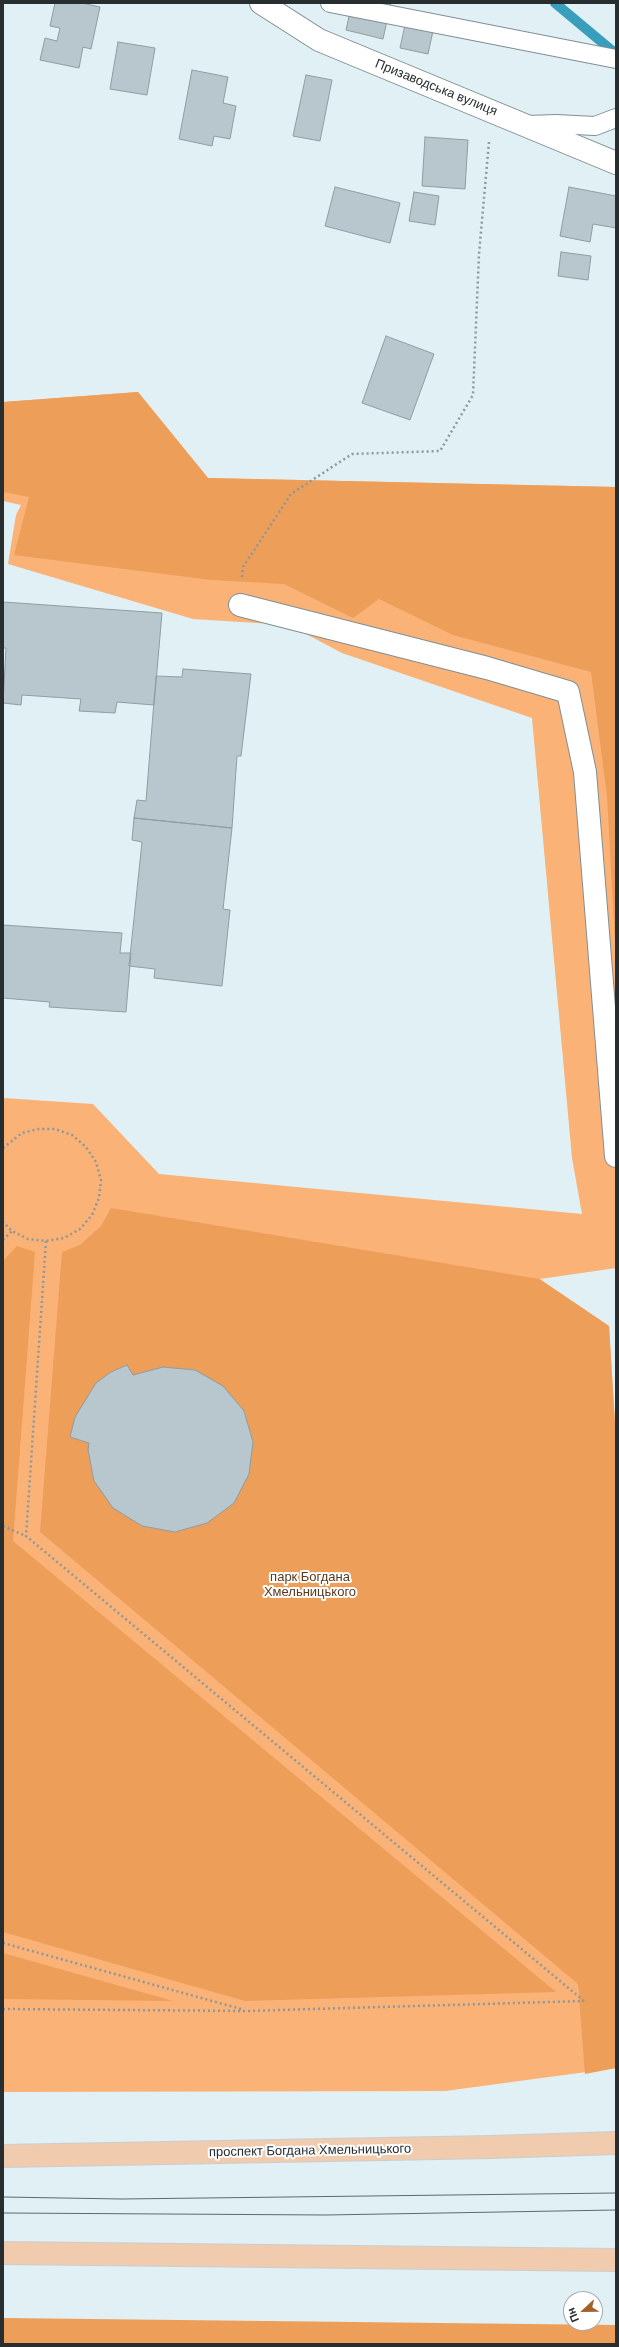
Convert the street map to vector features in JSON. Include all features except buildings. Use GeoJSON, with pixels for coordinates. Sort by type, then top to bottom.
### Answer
{"type":"FeatureCollection","features":[{"type":"Feature","properties":{"kind":"main road","name":"проспект Богдана Хмельницького"},"geometry":{"type":"LineString","coordinates":[[3,2156],[484,2148],[616,2142]]}},
{"type":"Feature","properties":{"kind":"main road"},"geometry":{"type":"LineString","coordinates":[[3,2252],[616,2260]]}},
{"type":"Feature","properties":{"kind":"street","name":"Призаводська вулиця"},"geometry":{"type":"LineString","coordinates":[[261,3],[319,40],[616,163]]}},
{"type":"Feature","properties":{"kind":"street"},"geometry":{"type":"LineString","coordinates":[[240,605],[487,668],[568,692],[585,772],[616,1156]]}},
{"type":"Feature","properties":{"kind":"lane"},"geometry":{"type":"LineString","coordinates":[[330,3],[616,59]]}},
{"type":"Feature","properties":{"kind":"lane"},"geometry":{"type":"LineString","coordinates":[[526,125],[556,124],[595,126],[616,118]]}},
{"type":"Feature","properties":{"kind":"path"},"geometry":{"type":"LineString","coordinates":[[243,567],[291,494],[352,454],[440,451],[473,395],[479,254],[488,154],[494,112]]}},
{"type":"Feature","properties":{"kind":"path"},"geometry":{"type":"LineString","coordinates":[[3,1148],[22,1133],[38,1128],[55,1129],[72,1135],[86,1147],[96,1162],[101,1180],[100,1198],[92,1215],[80,1229],[64,1238],[46,1241],[28,1239],[12,1231],[3,1222]]}},
{"type":"Feature","properties":{"kind":"path"},"geometry":{"type":"LineString","coordinates":[[3,1240],[12,1231]]}},
{"type":"Feature","properties":{"kind":"path"},"geometry":{"type":"LineString","coordinates":[[26,1536],[46,1241]]}},
{"type":"Feature","properties":{"kind":"path"},"geometry":{"type":"LineString","coordinates":[[3,1526],[26,1536],[584,2001],[246,2011],[3,2009]]}},
{"type":"Feature","properties":{"kind":"path"},"geometry":{"type":"LineString","coordinates":[[3,1942],[246,2011]]}},
{"type":"Feature","properties":{"kind":"green space","name":"парк Богдана Хмельницького"},"geometry":{"type":"Polygon","coordinates":[[[138,392],[208,478],[616,487],[616,1268],[540,1279],[609,1326],[616,1440],[616,2068],[445,2091],[3,2092],[3,1098],[93,1104],[159,1174],[582,1214],[572,1158],[532,718],[342,653],[289,625],[193,619],[8,564],[16,515],[21,505],[3,501],[3,402],[138,392]]]}},
{"type":"Feature","properties":{"kind":"green space"},"geometry":{"type":"Polygon","coordinates":[[[138,392],[208,478],[616,487],[616,960],[607,796],[591,672],[453,635],[379,599],[353,618],[284,584],[211,580],[14,555],[29,497],[3,492],[3,402],[138,392]]]}},
{"type":"Feature","properties":{"kind":"green space"},"geometry":{"type":"Polygon","coordinates":[[[111,1208],[539,1279],[609,1326],[616,1440],[616,2068],[585,2074],[578,1984],[40,1532],[62,1252],[80,1245],[101,1226],[111,1208]]]}},
{"type":"Feature","properties":{"kind":"green space"},"geometry":{"type":"Polygon","coordinates":[[[17,1246],[35,1252],[13,1541],[556,1992],[245,2001],[3,1932],[3,1261],[17,1246]]]}},
{"type":"Feature","properties":{"kind":"green space"},"geometry":{"type":"Polygon","coordinates":[[[3,1953],[173,2001],[3,1999],[3,1953]]]}},
{"type":"Feature","properties":{"kind":"green space"},"geometry":{"type":"Polygon","coordinates":[[[3,2318],[563,2324],[563,2331],[603,2331],[603,2325],[616,2325],[616,2344],[3,2344],[3,2318]]]}},
{"type":"Feature","properties":{"kind":"waterway"},"geometry":{"type":"LineString","coordinates":[[555,3],[616,54]]}},
{"type":"Feature","properties":{"kind":"tram line"},"geometry":{"type":"LineString","coordinates":[[3,2197],[122,2199],[616,2193]]}},
{"type":"Feature","properties":{"kind":"tram line"},"geometry":{"type":"LineString","coordinates":[[3,2213],[326,2215],[616,2210]]}}]}
